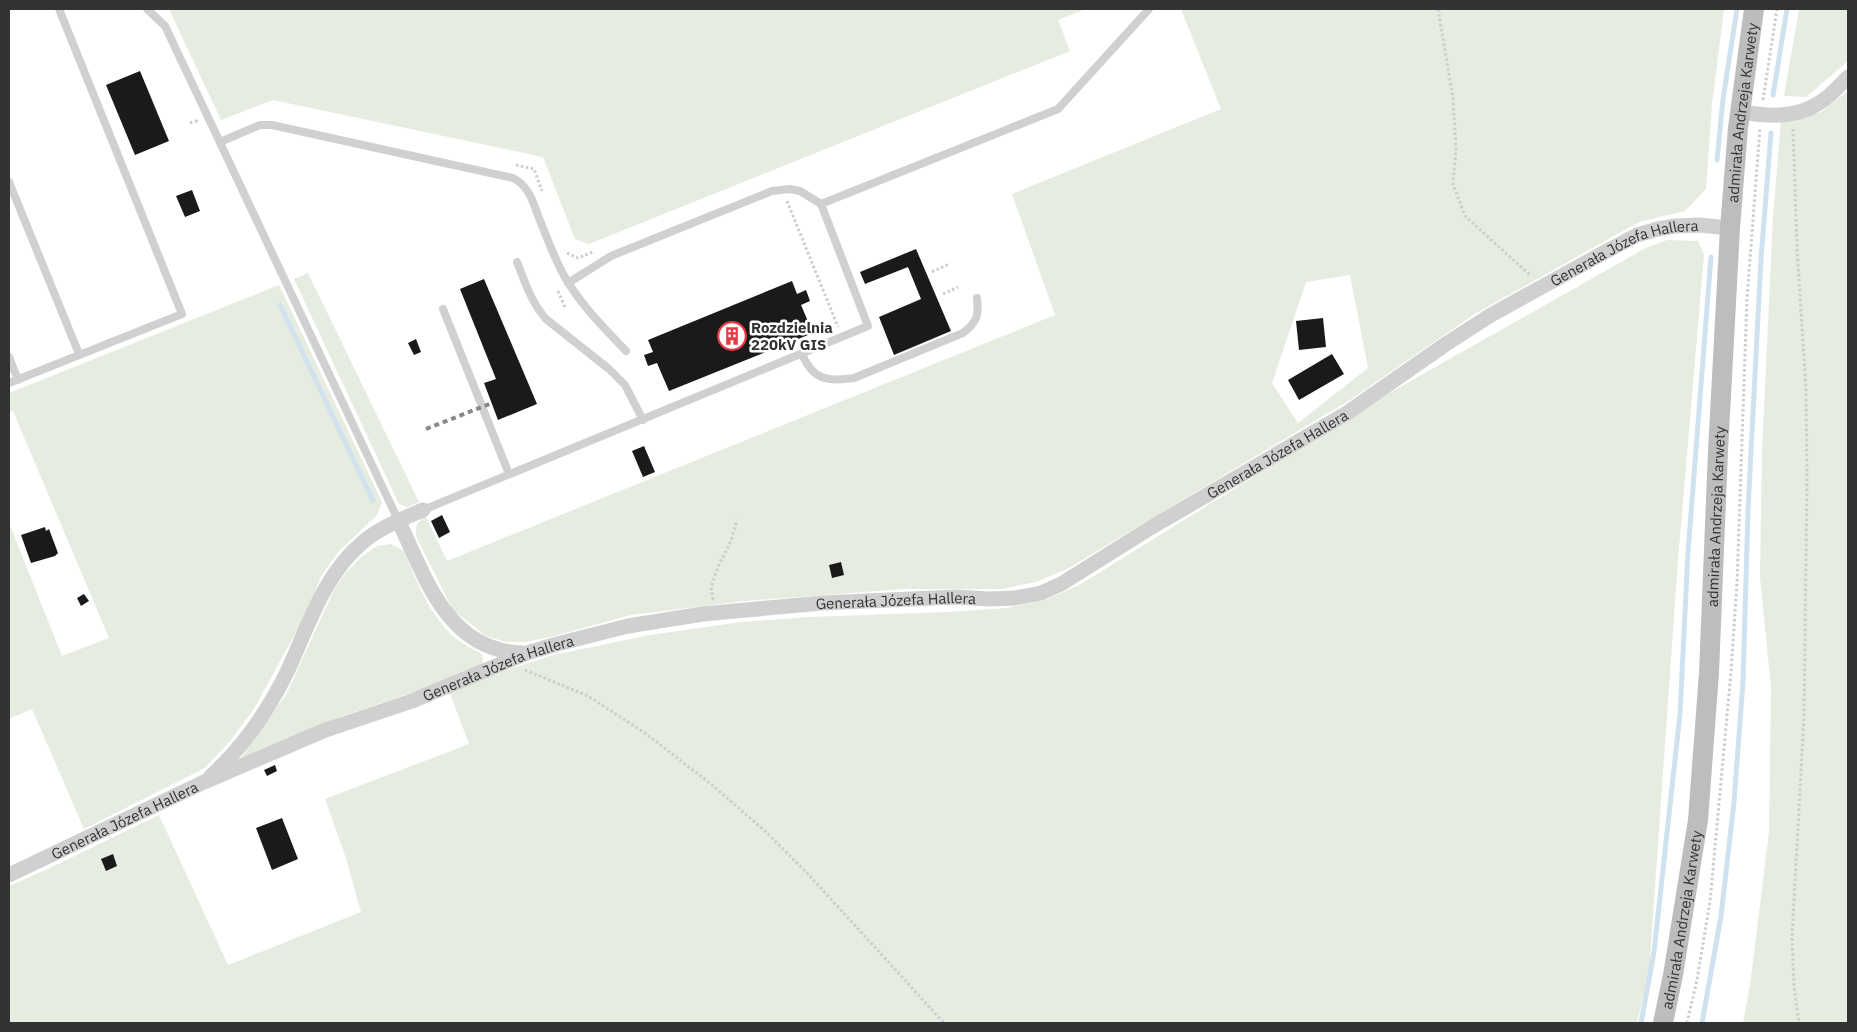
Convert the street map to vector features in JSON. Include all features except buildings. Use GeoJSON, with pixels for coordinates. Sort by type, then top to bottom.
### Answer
{"type":"FeatureCollection","features":[{"type":"Feature","properties":{"kind":"main road","name":"admirała Andrzeja Karwety"},"geometry":{"type":"LineString","coordinates":[[1663,1023],[1674,975],[1698,820],[1704,746],[1730,228],[1740,112],[1754,9]]}},
{"type":"Feature","properties":{"kind":"street"},"geometry":{"type":"LineString","coordinates":[[1740,112],[1780,116],[1798,113],[1819,103],[1848,77]]}},
{"type":"Feature","properties":{"kind":"street","name":"Generała Józefa Hallera"},"geometry":{"type":"LineString","coordinates":[[9,875],[204,782],[323,731],[412,701],[527,653],[628,626],[715,612],[910,598],[956,597],[989,599],[1041,594],[1061,584],[1145,531],[1347,413],[1453,339],[1491,315],[1637,235],[1674,226],[1699,225],[1730,228]]}},
{"type":"Feature","properties":{"kind":"street"},"geometry":{"type":"LineString","coordinates":[[204,782],[230,758],[257,724],[285,675],[331,579],[345,559],[362,542],[378,530],[423,510]]}},
{"type":"Feature","properties":{"kind":"street"},"geometry":{"type":"LineString","coordinates":[[398,520],[443,610],[458,628],[494,650],[508,653],[527,653]]}},
{"type":"Feature","properties":{"kind":"lane"},"geometry":{"type":"LineString","coordinates":[[9,383],[182,314],[59,9]]}},
{"type":"Feature","properties":{"kind":"lane"},"geometry":{"type":"LineString","coordinates":[[147,9],[165,26],[398,520]]}},
{"type":"Feature","properties":{"kind":"lane"},"geometry":{"type":"LineString","coordinates":[[822,204],[1058,109],[1149,9]]}},
{"type":"Feature","properties":{"kind":"lane"},"geometry":{"type":"LineString","coordinates":[[220,142],[260,125],[272,125],[513,178],[520,182],[529,192],[554,255],[568,283],[595,319],[626,351]]}},
{"type":"Feature","properties":{"kind":"lane"},"geometry":{"type":"LineString","coordinates":[[9,182],[79,354]]}},
{"type":"Feature","properties":{"kind":"lane"},"geometry":{"type":"LineString","coordinates":[[423,510],[868,326],[822,204],[800,191],[782,189],[772,191],[610,256],[568,283]]}},
{"type":"Feature","properties":{"kind":"lane"},"geometry":{"type":"LineString","coordinates":[[517,262],[529,293],[539,311],[546,319],[610,369],[625,385],[643,420]]}},
{"type":"Feature","properties":{"kind":"lane"},"geometry":{"type":"LineString","coordinates":[[802,354],[807,367],[818,376],[836,381],[854,378],[964,333],[974,325],[979,311],[977,298]]}},
{"type":"Feature","properties":{"kind":"lane"},"geometry":{"type":"LineString","coordinates":[[443,309],[509,474]]}},
{"type":"Feature","properties":{"kind":"lane"},"geometry":{"type":"LineString","coordinates":[[9,357],[18,380]]}},
{"type":"Feature","properties":{"kind":"path"},"geometry":{"type":"LineString","coordinates":[[1438,9],[1453,98],[1456,150],[1453,184],[1465,216],[1542,286]]}},
{"type":"Feature","properties":{"kind":"path"},"geometry":{"type":"LineString","coordinates":[[1687,1023],[1697,980],[1710,902],[1730,681],[1737,583],[1748,288],[1761,115],[1777,9]]}},
{"type":"Feature","properties":{"kind":"path"},"geometry":{"type":"LineString","coordinates":[[1792,114],[1797,247],[1806,390],[1807,459],[1804,717],[1792,937],[1798,1023]]}},
{"type":"Feature","properties":{"kind":"path"},"geometry":{"type":"LineString","coordinates":[[190,123],[197,120],[204,138],[216,133]]}},
{"type":"Feature","properties":{"kind":"path"},"geometry":{"type":"LineString","coordinates":[[515,165],[534,169],[545,196]]}},
{"type":"Feature","properties":{"kind":"path"},"geometry":{"type":"LineString","coordinates":[[782,189],[842,337]]}},
{"type":"Feature","properties":{"kind":"path"},"geometry":{"type":"LineString","coordinates":[[566,251],[568,254],[578,258],[596,250]]}},
{"type":"Feature","properties":{"kind":"path"},"geometry":{"type":"LineString","coordinates":[[932,272],[949,264]]}},
{"type":"Feature","properties":{"kind":"path"},"geometry":{"type":"LineString","coordinates":[[943,294],[958,287]]}},
{"type":"Feature","properties":{"kind":"path"},"geometry":{"type":"LineString","coordinates":[[715,612],[711,587],[731,540],[737,520]]}},
{"type":"Feature","properties":{"kind":"path"},"geometry":{"type":"LineString","coordinates":[[504,662],[588,696],[645,733],[711,784],[765,831],[807,873],[944,1023]]}},
{"type":"Feature","properties":{"kind":"shaded area"},"geometry":{"type":"Polygon","coordinates":[[[169,9],[1086,9],[1058,20],[1070,51],[589,244],[575,239],[543,157],[273,100],[221,120],[169,9]]]}},
{"type":"Feature","properties":{"kind":"shaded area"},"geometry":{"type":"Polygon","coordinates":[[[1181,9],[1724,9],[1712,104],[1706,189],[1685,211],[1639,222],[1473,315],[1350,400],[1067,569],[1036,582],[1002,589],[903,589],[745,601],[631,615],[525,642],[506,642],[486,636],[453,610],[416,536],[416,526],[426,517],[447,561],[1055,315],[1012,194],[1221,109],[1181,9]],[[1350,275],[1306,282],[1272,383],[1298,423],[1368,368],[1350,275]]]}},
{"type":"Feature","properties":{"kind":"shaded area"},"geometry":{"type":"Polygon","coordinates":[[[1799,9],[1848,9],[1848,61],[1806,97],[1784,96],[1799,9]]]}},
{"type":"Feature","properties":{"kind":"shaded area"},"geometry":{"type":"Polygon","coordinates":[[[1848,91],[1848,1023],[1743,1023],[1750,985],[1769,832],[1771,688],[1760,577],[1762,451],[1773,217],[1781,122],[1821,112],[1848,91]]]}},
{"type":"Feature","properties":{"kind":"shaded area"},"geometry":{"type":"Polygon","coordinates":[[[1667,240],[1698,241],[1704,255],[1678,560],[1649,972],[1637,1023],[9,1023],[9,886],[159,815],[228,965],[361,912],[345,855],[325,799],[469,744],[449,691],[553,655],[650,635],[741,622],[1007,608],[1048,599],[1081,584],[1379,399],[1646,248],[1667,240]]]}},
{"type":"Feature","properties":{"kind":"shaded area"},"geometry":{"type":"Polygon","coordinates":[[[308,273],[419,502],[408,507],[399,504],[294,279],[308,273]]]}},
{"type":"Feature","properties":{"kind":"shaded area"},"geometry":{"type":"Polygon","coordinates":[[[279,285],[382,502],[377,515],[339,551],[321,576],[307,612],[255,707],[231,740],[205,768],[84,829],[32,709],[9,719],[9,523],[62,656],[109,638],[13,411],[9,412],[9,393],[279,285]]]}},
{"type":"Feature","properties":{"kind":"shaded area"},"geometry":{"type":"Polygon","coordinates":[[[391,544],[404,551],[419,586],[438,619],[455,638],[482,654],[483,662],[478,669],[343,716],[238,763],[286,695],[333,592],[344,575],[360,558],[377,546],[391,544]]]}},
{"type":"Feature","properties":{"kind":"waterway"},"geometry":{"type":"LineString","coordinates":[[1717,160],[1723,99],[1737,9]]}},
{"type":"Feature","properties":{"kind":"waterway"},"geometry":{"type":"LineString","coordinates":[[1773,95],[1787,9]]}},
{"type":"Feature","properties":{"kind":"waterway"},"geometry":{"type":"LineString","coordinates":[[1702,1023],[1721,916],[1734,802],[1743,682],[1748,510],[1761,259],[1771,133]]}},
{"type":"Feature","properties":{"kind":"waterway"},"geometry":{"type":"LineString","coordinates":[[1641,1023],[1654,952],[1680,714],[1688,552],[1711,257]]}},
{"type":"Feature","properties":{"kind":"waterway"},"geometry":{"type":"LineString","coordinates":[[280,305],[373,501]]}},
{"type":"Feature","properties":{"kind":"railway"},"geometry":{"type":"LineString","coordinates":[[426,429],[492,403]]}},
{"type":"Feature","properties":{"kind":"place","name":"Rozdzielnia 220kV GIS"},"geometry":{"type":"Point","coordinates":[732,336]}}]}
